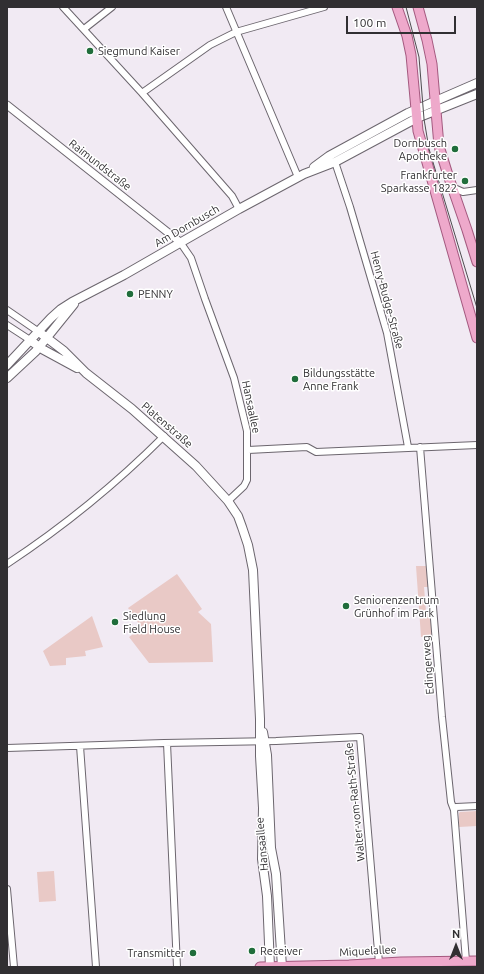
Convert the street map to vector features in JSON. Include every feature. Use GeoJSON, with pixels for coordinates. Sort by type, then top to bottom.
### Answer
{"type":"FeatureCollection","features":[{"type":"Feature","properties":{"kind":"main road"},"geometry":{"type":"LineString","coordinates":[[397,7],[407,36],[411,55],[416,114],[422,150],[477,338]]}},
{"type":"Feature","properties":{"kind":"main road"},"geometry":{"type":"LineString","coordinates":[[418,7],[430,51],[439,146],[477,262]]}},
{"type":"Feature","properties":{"kind":"main road"},"geometry":{"type":"LineString","coordinates":[[416,114],[435,106],[477,83]]}},
{"type":"Feature","properties":{"kind":"main road"},"geometry":{"type":"LineString","coordinates":[[435,106],[477,94]]}},
{"type":"Feature","properties":{"kind":"main road","name":"Am Dornbusch"},"geometry":{"type":"LineString","coordinates":[[301,175],[335,162],[416,114]]}},
{"type":"Feature","properties":{"kind":"main road","name":"Am Dornbusch"},"geometry":{"type":"LineString","coordinates":[[7,365],[51,318],[62,309],[301,175],[329,156],[416,114]]}},
{"type":"Feature","properties":{"kind":"main road","name":"Am Dornbusch"},"geometry":{"type":"LineString","coordinates":[[7,378],[39,347],[70,308],[80,298]]}},
{"type":"Feature","properties":{"kind":"main road","name":"Platenstraße"},"geometry":{"type":"LineString","coordinates":[[39,332],[47,337],[86,373],[164,436],[214,484],[228,501]]}},
{"type":"Feature","properties":{"kind":"main road","name":"Platenstraße"},"geometry":{"type":"LineString","coordinates":[[30,340],[39,347],[86,373]]}},
{"type":"Feature","properties":{"kind":"main road","name":"Hansaallee"},"geometry":{"type":"LineString","coordinates":[[228,501],[238,516],[242,527],[248,545],[253,570],[260,719],[272,848],[276,874],[282,967]]}},
{"type":"Feature","properties":{"kind":"main road","name":"Hansaallee"},"geometry":{"type":"LineString","coordinates":[[262,742],[262,859],[267,896],[270,967]]}},
{"type":"Feature","properties":{"kind":"main road","name":"Miquelallee"},"geometry":{"type":"LineString","coordinates":[[260,967],[477,961]]}},
{"type":"Feature","properties":{"kind":"street"},"geometry":{"type":"LineString","coordinates":[[63,7],[142,93],[232,196],[239,209]]}},
{"type":"Feature","properties":{"kind":"street"},"geometry":{"type":"LineString","coordinates":[[84,29],[112,7]]}},
{"type":"Feature","properties":{"kind":"street"},"geometry":{"type":"LineString","coordinates":[[226,7],[301,175]]}},
{"type":"Feature","properties":{"kind":"street"},"geometry":{"type":"LineString","coordinates":[[142,93],[210,46],[236,32],[324,7]]}},
{"type":"Feature","properties":{"kind":"street","name":"Raimundstraße"},"geometry":{"type":"LineString","coordinates":[[7,106],[180,242]]}},
{"type":"Feature","properties":{"kind":"street","name":"Henry-Budge-Straße"},"geometry":{"type":"LineString","coordinates":[[335,162],[350,206],[387,332],[408,447]]}},
{"type":"Feature","properties":{"kind":"street"},"geometry":{"type":"LineString","coordinates":[[452,187],[463,192],[477,190]]}},
{"type":"Feature","properties":{"kind":"street","name":"Hansaallee"},"geometry":{"type":"LineString","coordinates":[[180,242],[191,258],[204,299],[234,378],[247,431],[248,450],[246,483],[228,501]]}},
{"type":"Feature","properties":{"kind":"street","name":"Platenstraße"},"geometry":{"type":"LineString","coordinates":[[7,310],[39,332]]}},
{"type":"Feature","properties":{"kind":"street","name":"Platenstraße"},"geometry":{"type":"LineString","coordinates":[[7,325],[30,340]]}},
{"type":"Feature","properties":{"kind":"street"},"geometry":{"type":"LineString","coordinates":[[7,564],[42,541],[111,486],[164,436]]}},
{"type":"Feature","properties":{"kind":"street"},"geometry":{"type":"LineString","coordinates":[[248,450],[307,447],[316,452],[477,445]]}},
{"type":"Feature","properties":{"kind":"street","name":"Edingerweg"},"geometry":{"type":"LineString","coordinates":[[420,447],[442,716],[451,802],[454,810],[466,961]]}},
{"type":"Feature","properties":{"kind":"street","name":"Walter-vom-Rath-Straße"},"geometry":{"type":"LineString","coordinates":[[262,742],[360,737],[379,963]]}},
{"type":"Feature","properties":{"kind":"street"},"geometry":{"type":"LineString","coordinates":[[7,748],[167,743],[262,742]]}},
{"type":"Feature","properties":{"kind":"street"},"geometry":{"type":"LineString","coordinates":[[167,743],[177,967]]}},
{"type":"Feature","properties":{"kind":"street"},"geometry":{"type":"LineString","coordinates":[[80,746],[96,967]]}},
{"type":"Feature","properties":{"kind":"street"},"geometry":{"type":"LineString","coordinates":[[454,810],[456,807],[477,806]]}},
{"type":"Feature","properties":{"kind":"street"},"geometry":{"type":"LineString","coordinates":[[7,889],[14,967]]}},
{"type":"Feature","properties":{"kind":"shaded area"},"geometry":{"type":"Polygon","coordinates":[[[416,566],[427,566],[429,587],[424,587],[426,611],[430,611],[432,637],[421,637],[416,566]]]}},
{"type":"Feature","properties":{"kind":"shaded area"},"geometry":{"type":"Polygon","coordinates":[[[177,574],[202,609],[198,612],[211,624],[213,662],[149,663],[129,637],[142,628],[128,608],[177,574]]]}},
{"type":"Feature","properties":{"kind":"shaded area"},"geometry":{"type":"Polygon","coordinates":[[[92,616],[103,647],[85,651],[86,656],[66,658],[66,665],[50,666],[43,651],[92,616]]]}},
{"type":"Feature","properties":{"kind":"shaded area"},"geometry":{"type":"Polygon","coordinates":[[[477,811],[477,826],[459,827],[460,812],[477,811]]]}},
{"type":"Feature","properties":{"kind":"shaded area"},"geometry":{"type":"Polygon","coordinates":[[[54,871],[56,901],[39,902],[37,872],[54,871]]]}},
{"type":"Feature","properties":{"kind":"tram line"},"geometry":{"type":"LineString","coordinates":[[406,7],[419,57],[424,119],[429,149],[477,308]]}},
{"type":"Feature","properties":{"kind":"place","name":"Siegmund Kaiser"},"geometry":{"type":"Point","coordinates":[90,51]}},
{"type":"Feature","properties":{"kind":"place","name":"Dornbusch Apotheke"},"geometry":{"type":"Point","coordinates":[455,149]}},
{"type":"Feature","properties":{"kind":"place","name":"Frankfurter Sparkasse 1822"},"geometry":{"type":"Point","coordinates":[465,181]}},
{"type":"Feature","properties":{"kind":"place","name":"PENNY"},"geometry":{"type":"Point","coordinates":[130,294]}},
{"type":"Feature","properties":{"kind":"place","name":"Bildungsstätte Anne Frank"},"geometry":{"type":"Point","coordinates":[295,379]}},
{"type":"Feature","properties":{"kind":"place","name":"Seniorenzentrum Grünhof im Park"},"geometry":{"type":"Point","coordinates":[346,606]}},
{"type":"Feature","properties":{"kind":"place","name":"Siedlung Field House"},"geometry":{"type":"Point","coordinates":[115,622]}},
{"type":"Feature","properties":{"kind":"place","name":"Receiver"},"geometry":{"type":"Point","coordinates":[252,951]}},
{"type":"Feature","properties":{"kind":"place","name":"Transmitter"},"geometry":{"type":"Point","coordinates":[193,953]}}]}
